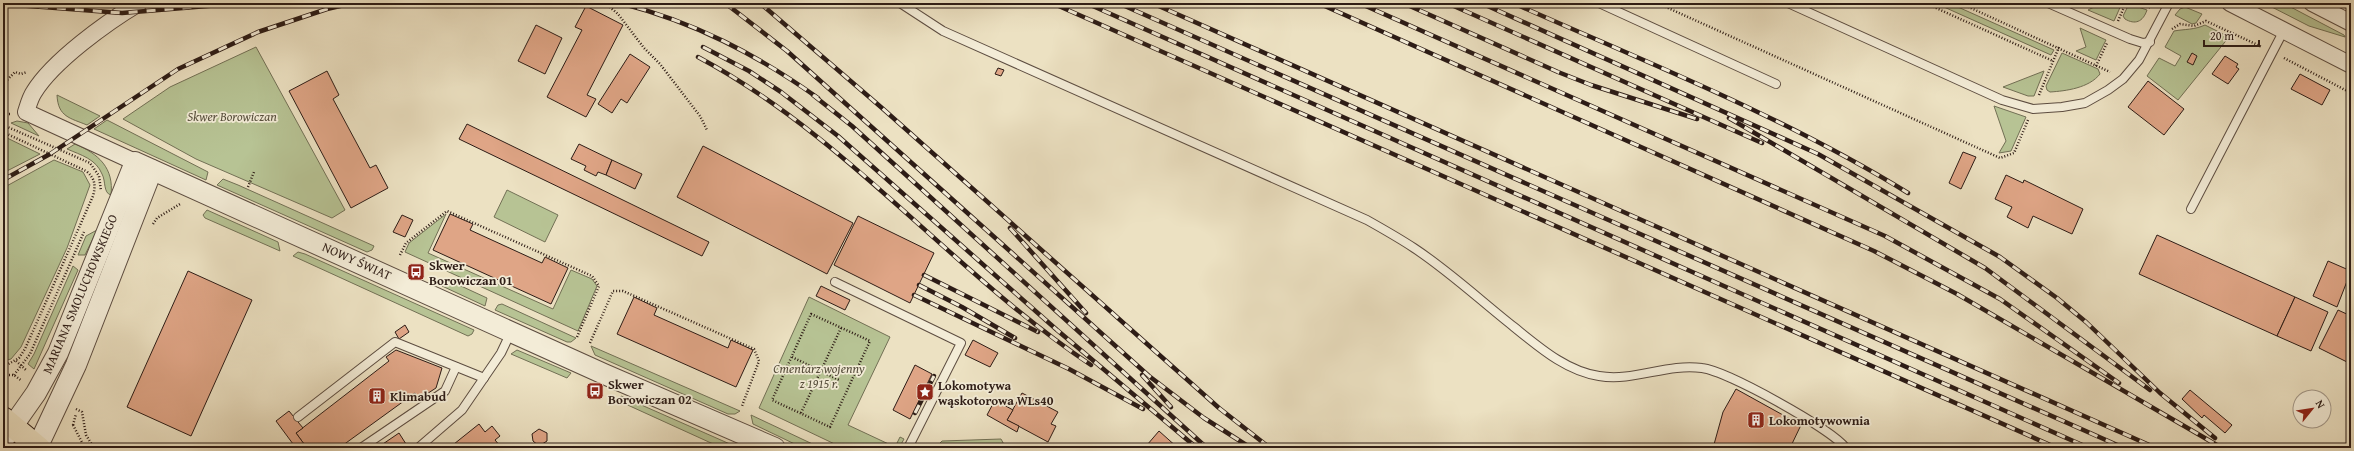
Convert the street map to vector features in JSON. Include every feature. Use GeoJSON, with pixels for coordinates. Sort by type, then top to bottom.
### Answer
{"type":"FeatureCollection","features":[{"type":"Feature","properties":{"kind":"main road"},"geometry":{"type":"LineString","coordinates":[[6,428],[38,448]]}},
{"type":"Feature","properties":{"kind":"street","name":"NOWY ŚWIAT"},"geometry":{"type":"LineString","coordinates":[[139,3],[122,13],[78,47],[43,79],[33,94],[26,112],[194,189],[775,448]]}},
{"type":"Feature","properties":{"kind":"street"},"geometry":{"type":"LineString","coordinates":[[2230,3],[2351,65]]}},
{"type":"Feature","properties":{"kind":"street"},"geometry":{"type":"LineString","coordinates":[[2322,5],[2351,23]]}},
{"type":"Feature","properties":{"kind":"street","name":"MARIANA SMOLUCHOWSKIEGO"},"geometry":{"type":"LineString","coordinates":[[6,428],[42,384],[58,353],[144,166]]}},
{"type":"Feature","properties":{"kind":"street","name":"MARIANA SMOLUCHOWSKIEGO"},"geometry":{"type":"LineString","coordinates":[[38,448],[76,365],[144,166]]}},
{"type":"Feature","properties":{"kind":"lane"},"geometry":{"type":"LineString","coordinates":[[900,3],[943,31],[1367,220],[1414,248],[1534,343],[1565,364],[1599,376],[1625,378],[1672,369],[1702,368],[1734,380],[1818,424],[1846,448]]}},
{"type":"Feature","properties":{"kind":"lane"},"geometry":{"type":"LineString","coordinates":[[1599,3],[1776,84]]}},
{"type":"Feature","properties":{"kind":"lane"},"geometry":{"type":"LineString","coordinates":[[1788,3],[2002,100],[2033,109],[2062,108],[2085,103],[2108,90],[2123,79],[2140,60],[2169,3]]}},
{"type":"Feature","properties":{"kind":"lane"},"geometry":{"type":"LineString","coordinates":[[2048,3],[2130,39],[2143,43],[2150,42]]}},
{"type":"Feature","properties":{"kind":"lane"},"geometry":{"type":"LineString","coordinates":[[2191,209],[2284,30]]}},
{"type":"Feature","properties":{"kind":"lane"},"geometry":{"type":"LineString","coordinates":[[835,282],[961,343],[908,448]]}},
{"type":"Feature","properties":{"kind":"lane"},"geometry":{"type":"LineString","coordinates":[[418,448],[462,410],[501,353],[511,331]]}},
{"type":"Feature","properties":{"kind":"lane"},"geometry":{"type":"LineString","coordinates":[[298,417],[395,342],[484,378]]}},
{"type":"Feature","properties":{"kind":"lane"},"geometry":{"type":"LineString","coordinates":[[361,448],[445,391],[456,367]]}},
{"type":"Feature","properties":{"kind":"path"},"geometry":{"type":"LineString","coordinates":[[605,3],[618,14],[644,48],[660,64],[700,116],[707,130]]}},
{"type":"Feature","properties":{"kind":"path"},"geometry":{"type":"LineString","coordinates":[[1657,3],[2000,158],[2014,153],[2059,47]]}},
{"type":"Feature","properties":{"kind":"path"},"geometry":{"type":"LineString","coordinates":[[1926,3],[2053,61]]}},
{"type":"Feature","properties":{"kind":"path"},"geometry":{"type":"LineString","coordinates":[[1960,3],[2059,47],[2123,79]]}},
{"type":"Feature","properties":{"kind":"path"},"geometry":{"type":"LineString","coordinates":[[2119,20],[2123,22]]}},
{"type":"Feature","properties":{"kind":"path"},"geometry":{"type":"LineString","coordinates":[[3,84],[15,72]]}},
{"type":"Feature","properties":{"kind":"path"},"geometry":{"type":"LineString","coordinates":[[3,125],[90,163],[99,176],[102,188],[100,195]]}},
{"type":"Feature","properties":{"kind":"path"},"geometry":{"type":"LineString","coordinates":[[3,132],[86,171],[91,175],[95,186],[93,196],[20,358],[3,367]]}},
{"type":"Feature","properties":{"kind":"path"},"geometry":{"type":"LineString","coordinates":[[248,187],[254,172]]}},
{"type":"Feature","properties":{"kind":"path"},"geometry":{"type":"LineString","coordinates":[[157,218],[182,203],[194,189]]}},
{"type":"Feature","properties":{"kind":"path"},"geometry":{"type":"LineString","coordinates":[[400,255],[406,243],[447,211],[592,276],[599,286],[577,337]]}},
{"type":"Feature","properties":{"kind":"path"},"geometry":{"type":"LineString","coordinates":[[14,375],[30,354],[87,226]]}},
{"type":"Feature","properties":{"kind":"path"},"geometry":{"type":"LineString","coordinates":[[590,343],[613,291],[623,291],[754,349],[759,361],[742,406]]}},
{"type":"Feature","properties":{"kind":"path"},"geometry":{"type":"LineString","coordinates":[[811,314],[870,341],[830,427],[772,400],[792,358],[811,314]]}},
{"type":"Feature","properties":{"kind":"path"},"geometry":{"type":"LineString","coordinates":[[801,413],[841,328]]}},
{"type":"Feature","properties":{"kind":"path"},"geometry":{"type":"LineString","coordinates":[[792,358],[839,380]]}},
{"type":"Feature","properties":{"kind":"path"},"geometry":{"type":"LineString","coordinates":[[70,407],[82,412],[86,435],[94,448]]}},
{"type":"Feature","properties":{"kind":"green space"},"geometry":{"type":"Polygon","coordinates":[[[1935,3],[1949,3],[2054,50],[2051,55],[1935,3]]]}},
{"type":"Feature","properties":{"kind":"green space"},"geometry":{"type":"Polygon","coordinates":[[[2102,3],[2122,3],[2114,21],[2088,10],[2102,3]]]}},
{"type":"Feature","properties":{"kind":"green space"},"geometry":{"type":"Polygon","coordinates":[[[2264,3],[2283,3],[2344,35],[2345,37],[2309,26],[2264,3]]]}},
{"type":"Feature","properties":{"kind":"green space"},"geometry":{"type":"Polygon","coordinates":[[[2129,4],[2147,10],[2141,20],[2132,22],[2125,19],[2123,16],[2129,4]]]}},
{"type":"Feature","properties":{"kind":"green space"},"geometry":{"type":"Polygon","coordinates":[[[2185,7],[2202,14],[2196,23],[2192,24],[2175,15],[2180,9],[2185,7]]]}},
{"type":"Feature","properties":{"kind":"green space"},"geometry":{"type":"Polygon","coordinates":[[[2205,25],[2229,37],[2178,100],[2147,76],[2159,58],[2175,66],[2181,56],[2165,47],[2174,31],[2193,29],[2205,25]]]}},
{"type":"Feature","properties":{"kind":"green space"},"geometry":{"type":"Polygon","coordinates":[[[2080,28],[2106,40],[2096,60],[2076,51],[2086,47],[2080,28]]]}},
{"type":"Feature","properties":{"kind":"green space","name":"Skwer Borowiczan"},"geometry":{"type":"Polygon","coordinates":[[[256,47],[345,210],[332,218],[196,159],[123,119],[170,87],[256,47]]]}},
{"type":"Feature","properties":{"kind":"green space"},"geometry":{"type":"Polygon","coordinates":[[[2062,53],[2098,69],[2100,74],[2084,86],[2070,90],[2050,92],[2047,90],[2046,86],[2062,53]]]}},
{"type":"Feature","properties":{"kind":"green space"},"geometry":{"type":"Polygon","coordinates":[[[2044,71],[2034,96],[2028,96],[2003,87],[2044,71]]]}},
{"type":"Feature","properties":{"kind":"green space"},"geometry":{"type":"Polygon","coordinates":[[[57,95],[100,116],[87,125],[70,118],[62,112],[57,95]]]}},
{"type":"Feature","properties":{"kind":"green space"},"geometry":{"type":"Polygon","coordinates":[[[1994,106],[2026,117],[2011,151],[1999,153],[2006,141],[1994,106]]]}},
{"type":"Feature","properties":{"kind":"green space"},"geometry":{"type":"Polygon","coordinates":[[[107,120],[208,172],[206,180],[94,129],[107,120]]]}},
{"type":"Feature","properties":{"kind":"green space"},"geometry":{"type":"Polygon","coordinates":[[[17,121],[28,123],[39,136],[11,123],[17,121]]]}},
{"type":"Feature","properties":{"kind":"green space"},"geometry":{"type":"Polygon","coordinates":[[[3,136],[40,154],[3,173],[3,136]]]}},
{"type":"Feature","properties":{"kind":"green space"},"geometry":{"type":"Polygon","coordinates":[[[75,144],[91,152],[103,163],[110,177],[111,195],[107,192],[103,177],[96,165],[88,158],[67,149],[75,144]]]}},
{"type":"Feature","properties":{"kind":"green space"},"geometry":{"type":"Polygon","coordinates":[[[54,160],[83,172],[90,185],[67,248],[21,347],[11,359],[3,361],[3,188],[54,160]]]}},
{"type":"Feature","properties":{"kind":"green space"},"geometry":{"type":"Polygon","coordinates":[[[223,179],[374,246],[372,250],[367,252],[217,185],[223,179]]]}},
{"type":"Feature","properties":{"kind":"green space"},"geometry":{"type":"Polygon","coordinates":[[[507,190],[558,215],[545,242],[494,217],[507,190]]]}},
{"type":"Feature","properties":{"kind":"green space"},"geometry":{"type":"Polygon","coordinates":[[[207,210],[278,242],[280,251],[205,218],[203,215],[207,210]]]}},
{"type":"Feature","properties":{"kind":"green space"},"geometry":{"type":"Polygon","coordinates":[[[446,214],[428,253],[553,309],[571,270],[592,279],[597,286],[578,331],[405,252],[409,243],[446,214]]]}},
{"type":"Feature","properties":{"kind":"green space"},"geometry":{"type":"Polygon","coordinates":[[[97,230],[85,255],[78,255],[86,236],[97,230]]]}},
{"type":"Feature","properties":{"kind":"green space"},"geometry":{"type":"Polygon","coordinates":[[[298,252],[474,330],[472,334],[468,336],[293,256],[298,252]]]}},
{"type":"Feature","properties":{"kind":"green space"},"geometry":{"type":"Polygon","coordinates":[[[73,266],[78,270],[34,369],[28,364],[34,354],[73,266]]]}},
{"type":"Feature","properties":{"kind":"green space"},"geometry":{"type":"Polygon","coordinates":[[[448,280],[487,298],[485,306],[442,286],[445,281],[448,280]]]}},
{"type":"Feature","properties":{"kind":"green space","name":"Cmentarz wojenny z 1915 r."},"geometry":{"type":"Polygon","coordinates":[[[809,297],[890,337],[848,425],[895,447],[900,437],[904,439],[899,448],[843,448],[759,408],[809,297]]]}},
{"type":"Feature","properties":{"kind":"green space"},"geometry":{"type":"Polygon","coordinates":[[[502,304],[576,338],[571,342],[567,342],[495,310],[498,305],[502,304]]]}},
{"type":"Feature","properties":{"kind":"green space"},"geometry":{"type":"Polygon","coordinates":[[[591,346],[740,411],[735,414],[728,414],[595,355],[591,346]]]}},
{"type":"Feature","properties":{"kind":"green space"},"geometry":{"type":"Polygon","coordinates":[[[517,350],[571,373],[567,378],[511,354],[517,350]]]}},
{"type":"Feature","properties":{"kind":"green space"},"geometry":{"type":"Polygon","coordinates":[[[621,396],[739,448],[722,448],[621,402],[621,396]]]}},
{"type":"Feature","properties":{"kind":"green space"},"geometry":{"type":"Polygon","coordinates":[[[751,415],[821,448],[803,448],[753,424],[751,415]]]}},
{"type":"Feature","properties":{"kind":"green space"},"geometry":{"type":"Polygon","coordinates":[[[1001,439],[1006,448],[951,448],[940,443],[942,441],[1001,439]]]}},
{"type":"Feature","properties":{"kind":"building"},"geometry":{"type":"Polygon","coordinates":[[[586,6],[623,25],[587,95],[596,99],[586,117],[547,97],[582,30],[575,27],[586,6]]]}},
{"type":"Feature","properties":{"kind":"building"},"geometry":{"type":"Polygon","coordinates":[[[536,25],[562,38],[545,74],[518,61],[536,25]]]}},
{"type":"Feature","properties":{"kind":"building"},"geometry":{"type":"Polygon","coordinates":[[[2192,53],[2197,56],[2193,65],[2187,62],[2192,53]]]}},
{"type":"Feature","properties":{"kind":"building"},"geometry":{"type":"Polygon","coordinates":[[[630,54],[650,67],[627,103],[621,99],[612,113],[598,104],[630,54]]]}},
{"type":"Feature","properties":{"kind":"building"},"geometry":{"type":"Polygon","coordinates":[[[2225,56],[2238,64],[2236,67],[2239,69],[2228,84],[2212,74],[2225,56]]]}},
{"type":"Feature","properties":{"kind":"building"},"geometry":{"type":"Polygon","coordinates":[[[998,68],[1004,70],[1001,76],[995,74],[998,68]]]}},
{"type":"Feature","properties":{"kind":"building"},"geometry":{"type":"Polygon","coordinates":[[[327,71],[339,95],[333,99],[370,168],[376,165],[388,188],[351,208],[289,91],[327,71]]]}},
{"type":"Feature","properties":{"kind":"building"},"geometry":{"type":"Polygon","coordinates":[[[2300,74],[2330,90],[2322,105],[2291,89],[2300,74]]]}},
{"type":"Feature","properties":{"kind":"building"},"geometry":{"type":"Polygon","coordinates":[[[2148,81],[2184,109],[2164,135],[2128,107],[2148,81]]]}},
{"type":"Feature","properties":{"kind":"building"},"geometry":{"type":"Polygon","coordinates":[[[467,124],[709,242],[702,256],[459,139],[467,124]]]}},
{"type":"Feature","properties":{"kind":"building"},"geometry":{"type":"Polygon","coordinates":[[[579,144],[612,160],[606,175],[598,172],[596,176],[584,170],[586,166],[571,159],[579,144]]]}},
{"type":"Feature","properties":{"kind":"building"},"geometry":{"type":"Polygon","coordinates":[[[703,146],[853,223],[827,274],[677,197],[703,146]]]}},
{"type":"Feature","properties":{"kind":"building"},"geometry":{"type":"Polygon","coordinates":[[[1963,152],[1976,157],[1961,189],[1949,183],[1963,152]]]}},
{"type":"Feature","properties":{"kind":"building"},"geometry":{"type":"Polygon","coordinates":[[[612,160],[642,174],[635,189],[606,175],[612,160]]]}},
{"type":"Feature","properties":{"kind":"building"},"geometry":{"type":"Polygon","coordinates":[[[2006,175],[2023,183],[2024,180],[2083,209],[2072,234],[2033,216],[2028,228],[2007,217],[2012,207],[1995,199],[2006,175]]]}},
{"type":"Feature","properties":{"kind":"building"},"geometry":{"type":"Polygon","coordinates":[[[450,214],[473,224],[470,230],[542,263],[545,257],[568,268],[551,304],[433,250],[450,214]]]}},
{"type":"Feature","properties":{"kind":"building"},"geometry":{"type":"Polygon","coordinates":[[[402,215],[413,220],[405,237],[393,232],[402,215]]]}},
{"type":"Feature","properties":{"kind":"building"},"geometry":{"type":"Polygon","coordinates":[[[858,216],[934,253],[910,303],[834,265],[858,216]]]}},
{"type":"Feature","properties":{"kind":"building"},"geometry":{"type":"Polygon","coordinates":[[[2157,235],[2295,297],[2277,336],[2139,274],[2157,235]]]}},
{"type":"Feature","properties":{"kind":"building"},"geometry":{"type":"Polygon","coordinates":[[[2328,261],[2351,271],[2337,307],[2313,296],[2328,261]]]}},
{"type":"Feature","properties":{"kind":"building"},"geometry":{"type":"Polygon","coordinates":[[[188,271],[252,300],[191,436],[127,407],[188,271]]]}},
{"type":"Feature","properties":{"kind":"building"},"geometry":{"type":"Polygon","coordinates":[[[821,286],[850,300],[845,310],[816,296],[821,286]]]}},
{"type":"Feature","properties":{"kind":"building"},"geometry":{"type":"Polygon","coordinates":[[[634,297],[657,308],[654,315],[728,348],[731,340],[753,350],[736,387],[617,334],[634,297]]]}},
{"type":"Feature","properties":{"kind":"building"},"geometry":{"type":"Polygon","coordinates":[[[2295,297],[2328,312],[2311,351],[2277,336],[2295,297]]]}},
{"type":"Feature","properties":{"kind":"building"},"geometry":{"type":"Polygon","coordinates":[[[2338,310],[2351,316],[2351,364],[2319,348],[2338,310]]]}},
{"type":"Feature","properties":{"kind":"building"},"geometry":{"type":"Polygon","coordinates":[[[405,325],[409,332],[399,339],[395,332],[405,325]]]}},
{"type":"Feature","properties":{"kind":"building"},"geometry":{"type":"Polygon","coordinates":[[[973,340],[998,353],[990,367],[965,355],[973,340]]]}},
{"type":"Feature","properties":{"kind":"building","name":"Klimabud"},"geometry":{"type":"Polygon","coordinates":[[[396,350],[442,368],[436,388],[419,399],[415,393],[339,448],[307,448],[296,433],[389,361],[386,357],[396,350]]]}},
{"type":"Feature","properties":{"kind":"building"},"geometry":{"type":"Polygon","coordinates":[[[915,365],[932,374],[910,419],[893,410],[915,365]]]}},
{"type":"Feature","properties":{"kind":"building","name":"Lokomotywownia"},"geometry":{"type":"Polygon","coordinates":[[[1736,389],[1801,425],[1790,448],[1713,448],[1723,412],[1736,389]]]}},
{"type":"Feature","properties":{"kind":"building"},"geometry":{"type":"Polygon","coordinates":[[[2190,390],[2232,425],[2225,433],[2204,415],[2202,418],[2182,399],[2190,390]]]}},
{"type":"Feature","properties":{"kind":"building"},"geometry":{"type":"Polygon","coordinates":[[[1022,393],[1058,412],[1051,424],[1056,426],[1048,442],[1007,420],[1022,393]]]}},
{"type":"Feature","properties":{"kind":"building"},"geometry":{"type":"Polygon","coordinates":[[[995,400],[1013,410],[1007,420],[1019,426],[1017,432],[987,415],[995,400]]]}},
{"type":"Feature","properties":{"kind":"building"},"geometry":{"type":"Polygon","coordinates":[[[289,411],[303,428],[296,433],[307,448],[296,448],[276,421],[289,411]]]}},
{"type":"Feature","properties":{"kind":"building"},"geometry":{"type":"Polygon","coordinates":[[[479,424],[485,432],[492,426],[500,436],[495,440],[501,447],[449,448],[479,424]]]}},
{"type":"Feature","properties":{"kind":"building"},"geometry":{"type":"Polygon","coordinates":[[[539,429],[547,433],[547,441],[539,446],[533,441],[532,434],[539,429]]]}},
{"type":"Feature","properties":{"kind":"building"},"geometry":{"type":"Polygon","coordinates":[[[1159,431],[1178,448],[1150,448],[1147,445],[1159,431]]]}},
{"type":"Feature","properties":{"kind":"building"},"geometry":{"type":"Polygon","coordinates":[[[399,433],[406,444],[399,448],[377,448],[399,433]]]}},
{"type":"Feature","properties":{"kind":"railway"},"geometry":{"type":"LineString","coordinates":[[3,4],[122,13],[244,3]]}},
{"type":"Feature","properties":{"kind":"railway"},"geometry":{"type":"LineString","coordinates":[[3,180],[50,154],[178,69],[258,32],[327,9],[353,3]]}},
{"type":"Feature","properties":{"kind":"railway"},"geometry":{"type":"LineString","coordinates":[[620,3],[673,20],[724,41],[771,67],[818,98]]}},
{"type":"Feature","properties":{"kind":"railway"},"geometry":{"type":"LineString","coordinates":[[725,3],[787,51],[1149,376],[1204,418],[1251,448]]}},
{"type":"Feature","properties":{"kind":"railway"},"geometry":{"type":"LineString","coordinates":[[760,3],[882,108],[1219,408],[1270,448]]}},
{"type":"Feature","properties":{"kind":"railway"},"geometry":{"type":"LineString","coordinates":[[1052,3],[2057,448]]}},
{"type":"Feature","properties":{"kind":"railway"},"geometry":{"type":"LineString","coordinates":[[1086,3],[2089,448]]}},
{"type":"Feature","properties":{"kind":"railway"},"geometry":{"type":"LineString","coordinates":[[1118,3],[2124,448]]}},
{"type":"Feature","properties":{"kind":"railway"},"geometry":{"type":"LineString","coordinates":[[1152,3],[2156,448]]}},
{"type":"Feature","properties":{"kind":"railway"},"geometry":{"type":"LineString","coordinates":[[1318,3],[1874,251],[1957,294],[2222,448]]}},
{"type":"Feature","properties":{"kind":"railway"},"geometry":{"type":"LineString","coordinates":[[1359,3],[1885,236],[2000,299],[2119,383]]}},
{"type":"Feature","properties":{"kind":"railway"},"geometry":{"type":"LineString","coordinates":[[1403,3],[1558,72],[1591,85],[1697,119]]}},
{"type":"Feature","properties":{"kind":"railway"},"geometry":{"type":"LineString","coordinates":[[1447,3],[1762,143]]}},
{"type":"Feature","properties":{"kind":"railway"},"geometry":{"type":"LineString","coordinates":[[1481,3],[1818,154],[2000,257],[2057,298],[2086,322],[2160,393],[2215,438]]}},
{"type":"Feature","properties":{"kind":"railway"},"geometry":{"type":"LineString","coordinates":[[1513,3],[1714,91],[1812,139],[1861,165],[1908,193]]}},
{"type":"Feature","properties":{"kind":"railway"},"geometry":{"type":"LineString","coordinates":[[703,47],[749,71],[781,92],[838,136],[1057,330],[1197,448]]}},
{"type":"Feature","properties":{"kind":"railway"},"geometry":{"type":"LineString","coordinates":[[698,57],[752,89],[803,126],[852,165],[992,289],[1040,328],[1091,365]]}},
{"type":"Feature","properties":{"kind":"railway"},"geometry":{"type":"LineString","coordinates":[[813,95],[852,126],[1207,448]]}},
{"type":"Feature","properties":{"kind":"railway"},"geometry":{"type":"LineString","coordinates":[[1729,118],[1985,268],[2150,390]]}},
{"type":"Feature","properties":{"kind":"railway"},"geometry":{"type":"LineString","coordinates":[[1010,228],[1086,313]]}},
{"type":"Feature","properties":{"kind":"railway"},"geometry":{"type":"LineString","coordinates":[[924,275],[1038,332]]}},
{"type":"Feature","properties":{"kind":"railway"},"geometry":{"type":"LineString","coordinates":[[919,285],[962,307],[1015,338]]}},
{"type":"Feature","properties":{"kind":"railway"},"geometry":{"type":"LineString","coordinates":[[914,295],[1069,369],[1143,409]]}},
{"type":"Feature","properties":{"kind":"railway"},"geometry":{"type":"LineString","coordinates":[[1142,375],[1171,407]]}},
{"type":"Feature","properties":{"kind":"railway"},"geometry":{"type":"LineString","coordinates":[[915,413],[934,376]]}},
{"type":"Feature","properties":{"kind":"place","name":"Skwer Borowiczan 01"},"geometry":{"type":"Point","coordinates":[416,272]}},
{"type":"Feature","properties":{"kind":"place","name":"Skwer Borowiczan 02"},"geometry":{"type":"Point","coordinates":[595,391]}},
{"type":"Feature","properties":{"kind":"place","name":"Lokomotywa wąskotorowa WLs40"},"geometry":{"type":"Point","coordinates":[925,392]}},
{"type":"Feature","properties":{"kind":"place","name":"Klimabud"},"geometry":{"type":"Point","coordinates":[377,396]}},
{"type":"Feature","properties":{"kind":"place","name":"Lokomotywownia"},"geometry":{"type":"Point","coordinates":[1756,420]}}]}
